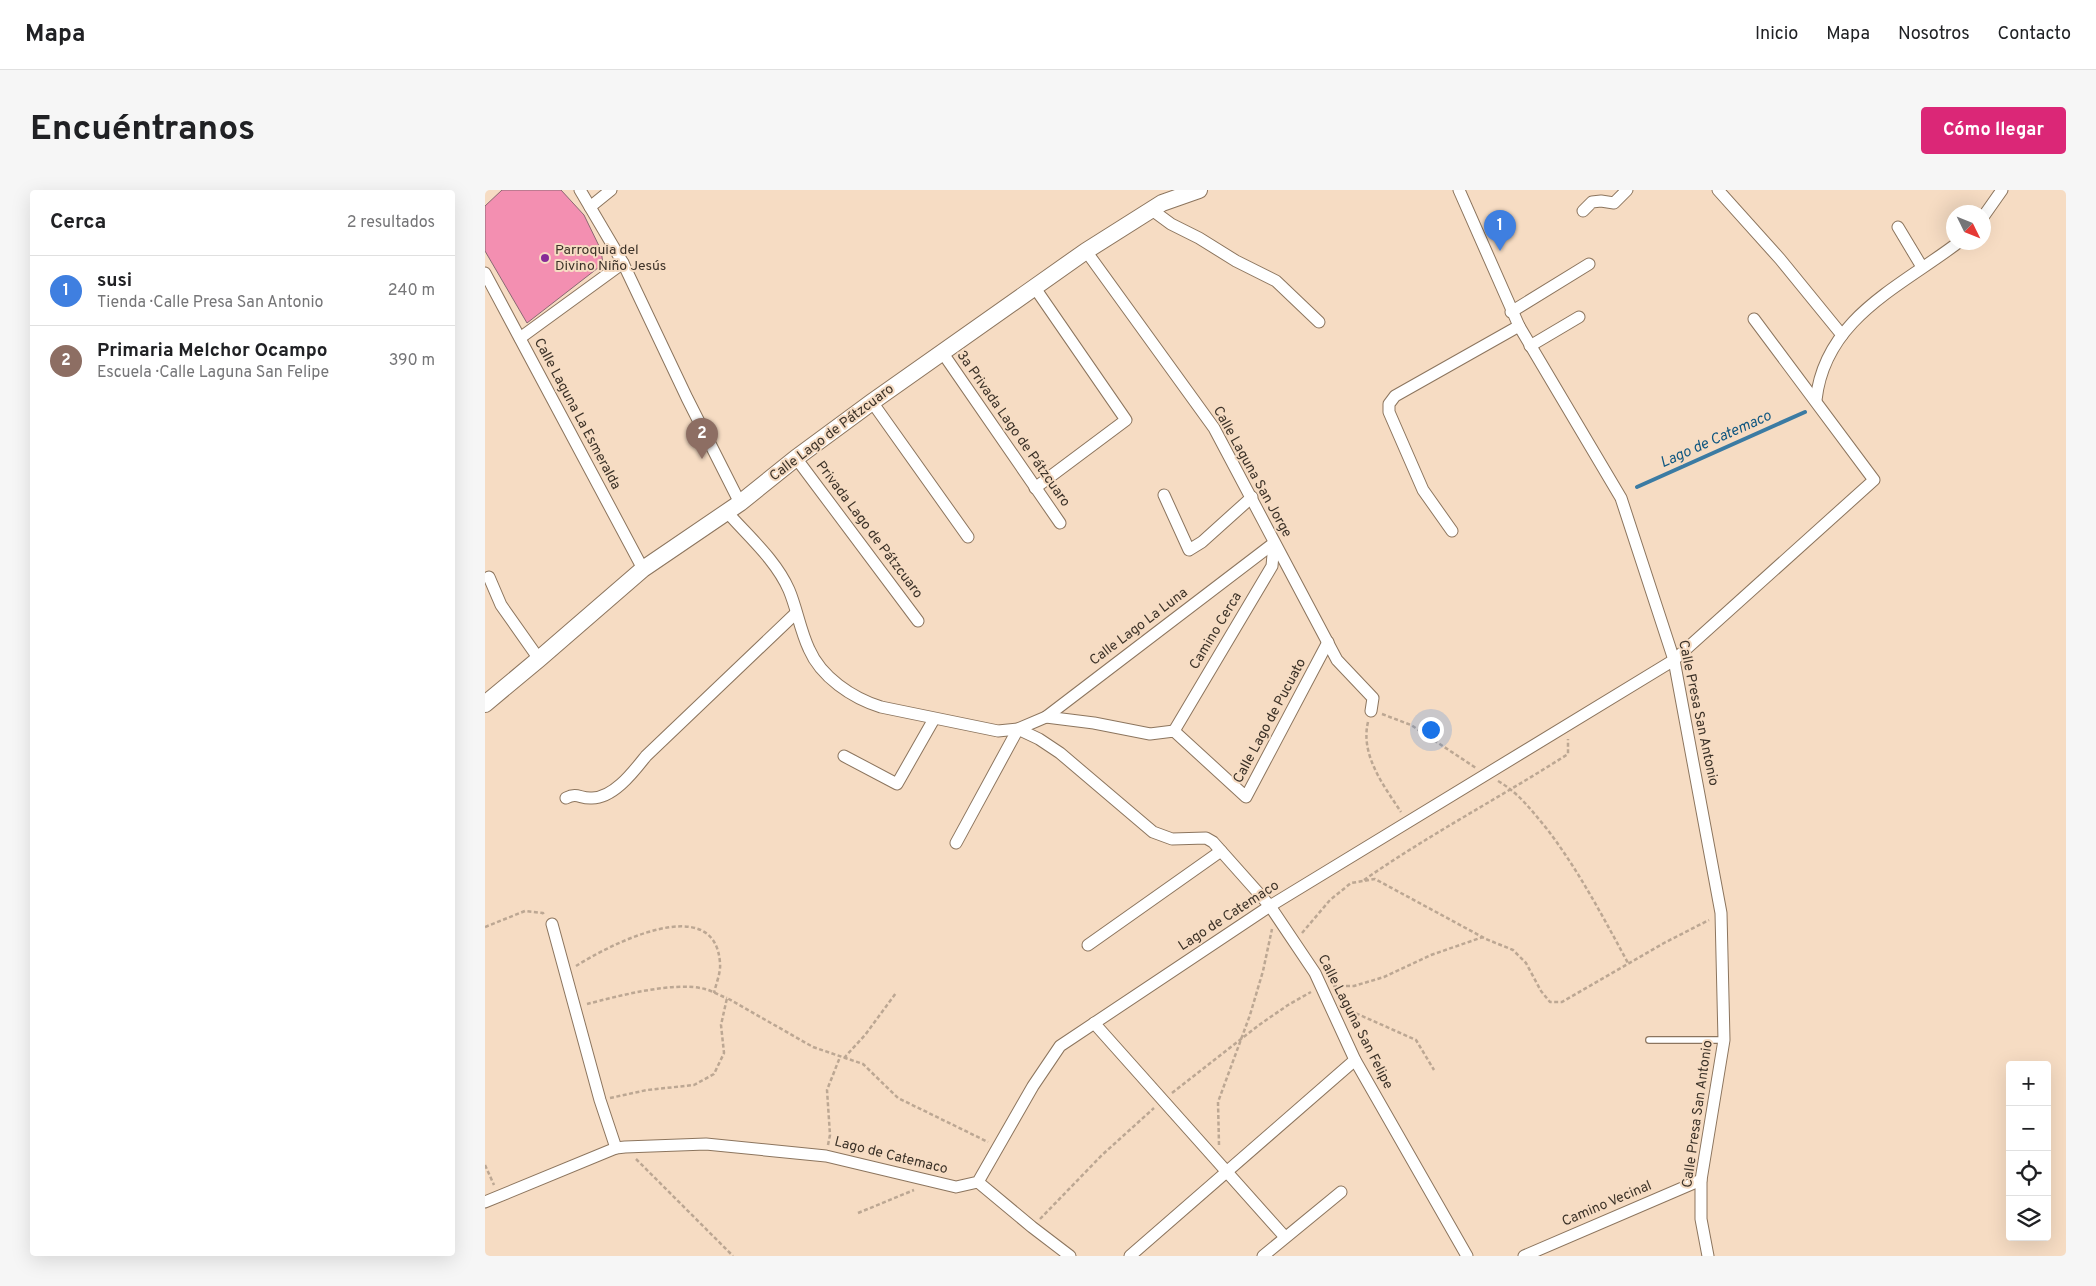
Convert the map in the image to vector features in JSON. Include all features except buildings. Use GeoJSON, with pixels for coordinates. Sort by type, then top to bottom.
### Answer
{"type":"FeatureCollection","features":[{"type":"Feature","properties":{"kind":"street","name":"Calle Laguna San Felipe"},"geometry":{"type":"LineString","coordinates":[[580,190],[623,263],[687,398],[734,508],[789,590],[809,649],[819,669],[865,702],[934,719],[998,731],[1018,729],[1039,739],[1060,753],[1153,832],[1172,839],[1206,838],[1213,842],[1273,910],[1315,973],[1355,1060],[1467,1256]]}},
{"type":"Feature","properties":{"kind":"street"},"geometry":{"type":"LineString","coordinates":[[590,207],[611,190]]}},
{"type":"Feature","properties":{"kind":"street","name":"Calle Lago de Pátzcuaro"},"geometry":{"type":"LineString","coordinates":[[485,704],[643,569],[734,508],[872,402],[1086,251],[1162,203],[1199,190]]}},
{"type":"Feature","properties":{"kind":"street","name":"Calle Presa San Antonio"},"geometry":{"type":"LineString","coordinates":[[1459,190],[1511,312],[1621,498],[1675,660],[1721,913],[1724,1040],[1701,1180],[1701,1219],[1708,1256]]}},
{"type":"Feature","properties":{"kind":"street"},"geometry":{"type":"LineString","coordinates":[[1583,211],[1592,202],[1614,203],[1627,190]]}},
{"type":"Feature","properties":{"kind":"street"},"geometry":{"type":"LineString","coordinates":[[1718,190],[1780,259],[1842,335]]}},
{"type":"Feature","properties":{"kind":"street"},"geometry":{"type":"LineString","coordinates":[[1991,205],[2002,190]]}},
{"type":"Feature","properties":{"kind":"street"},"geometry":{"type":"LineString","coordinates":[[1152,210],[1171,224],[1199,238],[1236,261],[1276,281],[1319,322]]}},
{"type":"Feature","properties":{"kind":"street"},"geometry":{"type":"LineString","coordinates":[[1898,227],[1923,268]]}},
{"type":"Feature","properties":{"kind":"street"},"geometry":{"type":"LineString","coordinates":[[1816,400],[1818,381],[1842,335],[1855,318],[1886,292],[1948,250]]}},
{"type":"Feature","properties":{"kind":"street","name":"Calle Laguna San Jorge"},"geometry":{"type":"LineString","coordinates":[[1086,251],[1214,428],[1337,660],[1373,698],[1371,711]]}},
{"type":"Feature","properties":{"kind":"street"},"geometry":{"type":"LineString","coordinates":[[520,338],[623,263]]}},
{"type":"Feature","properties":{"kind":"street"},"geometry":{"type":"LineString","coordinates":[[1511,312],[1589,264]]}},
{"type":"Feature","properties":{"kind":"street","name":"Calle Laguna La Esmeralda"},"geometry":{"type":"LineString","coordinates":[[485,273],[643,569]]}},
{"type":"Feature","properties":{"kind":"street"},"geometry":{"type":"LineString","coordinates":[[1035,288],[1126,420],[1035,488]]}},
{"type":"Feature","properties":{"kind":"street"},"geometry":{"type":"LineString","coordinates":[[1530,346],[1579,318]]}},
{"type":"Feature","properties":{"kind":"street"},"geometry":{"type":"LineString","coordinates":[[1754,319],[1816,400]]}},
{"type":"Feature","properties":{"kind":"street"},"geometry":{"type":"LineString","coordinates":[[1452,531],[1423,490],[1389,412],[1389,404],[1395,396],[1519,326]]}},
{"type":"Feature","properties":{"kind":"street","name":"3a Privada Lago de Pátzcuaro"},"geometry":{"type":"LineString","coordinates":[[942,352],[1060,523]]}},
{"type":"Feature","properties":{"kind":"street","name":"Lago de Catemaco"},"geometry":{"type":"LineString","coordinates":[[485,1202],[620,1148],[706,1144],[826,1156],[957,1187],[978,1182],[1033,1086],[1060,1046],[1408,822],[1675,660],[1873,480],[1816,400]]}},
{"type":"Feature","properties":{"kind":"street"},"geometry":{"type":"LineString","coordinates":[[872,402],[968,537]]}},
{"type":"Feature","properties":{"kind":"street","name":"Privada Lago de Pátzcuaro"},"geometry":{"type":"LineString","coordinates":[[797,458],[918,621]]}},
{"type":"Feature","properties":{"kind":"street"},"geometry":{"type":"LineString","coordinates":[[1164,495],[1189,550],[1202,542],[1252,497]]}},
{"type":"Feature","properties":{"kind":"street","name":"Calle Lago La Luna"},"geometry":{"type":"LineString","coordinates":[[1018,729],[1046,717],[1274,542]]}},
{"type":"Feature","properties":{"kind":"street","name":"Camino Cerca"},"geometry":{"type":"LineString","coordinates":[[1174,731],[1272,566],[1274,542]]}},
{"type":"Feature","properties":{"kind":"street"},"geometry":{"type":"LineString","coordinates":[[489,577],[501,605],[539,659]]}},
{"type":"Feature","properties":{"kind":"street"},"geometry":{"type":"LineString","coordinates":[[565,798],[573,794],[593,798],[609,792],[629,778],[646,756],[796,613]]}},
{"type":"Feature","properties":{"kind":"street","name":"Calle Lago de Pucuato"},"geometry":{"type":"LineString","coordinates":[[1174,731],[1246,797],[1328,642]]}},
{"type":"Feature","properties":{"kind":"street"},"geometry":{"type":"LineString","coordinates":[[1046,717],[1094,723],[1150,734],[1174,731]]}},
{"type":"Feature","properties":{"kind":"street"},"geometry":{"type":"LineString","coordinates":[[844,756],[897,784],[934,719]]}},
{"type":"Feature","properties":{"kind":"street"},"geometry":{"type":"LineString","coordinates":[[956,843],[1018,729]]}},
{"type":"Feature","properties":{"kind":"street"},"geometry":{"type":"LineString","coordinates":[[1087,945],[1221,851]]}},
{"type":"Feature","properties":{"kind":"street"},"geometry":{"type":"LineString","coordinates":[[552,924],[600,1100],[620,1148]]}},
{"type":"Feature","properties":{"kind":"street"},"geometry":{"type":"LineString","coordinates":[[1094,1023],[1285,1237]]}},
{"type":"Feature","properties":{"kind":"street"},"geometry":{"type":"LineString","coordinates":[[1129,1256],[1222,1168],[1355,1060]]}},
{"type":"Feature","properties":{"kind":"street","name":"Camino Vecinal"},"geometry":{"type":"LineString","coordinates":[[1524,1256],[1701,1180]]}},
{"type":"Feature","properties":{"kind":"street"},"geometry":{"type":"LineString","coordinates":[[978,1182],[1032,1227],[1071,1256]]}},
{"type":"Feature","properties":{"kind":"street"},"geometry":{"type":"LineString","coordinates":[[1263,1256],[1341,1192]]}},
{"type":"Feature","properties":{"kind":"lane"},"geometry":{"type":"LineString","coordinates":[[1649,1040],[1724,1040]]}},
{"type":"Feature","properties":{"kind":"path"},"geometry":{"type":"LineString","coordinates":[[1408,822],[1371,762],[1365,734],[1371,711],[1391,716],[1411,725],[1487,775],[1512,789],[1569,858],[1629,963]]}},
{"type":"Feature","properties":{"kind":"path"},"geometry":{"type":"LineString","coordinates":[[1363,881],[1407,851],[1568,754],[1569,725]]}},
{"type":"Feature","properties":{"kind":"path"},"geometry":{"type":"LineString","coordinates":[[1295,942],[1330,900],[1351,883],[1375,879],[1483,937],[1513,950],[1526,963],[1541,991],[1550,1002],[1562,1002],[1721,913]]}},
{"type":"Feature","properties":{"kind":"path"},"geometry":{"type":"LineString","coordinates":[[1222,1168],[1218,1102],[1250,1015],[1263,971],[1273,910]]}},
{"type":"Feature","properties":{"kind":"path"},"geometry":{"type":"LineString","coordinates":[[485,927],[525,912],[543,913],[552,924]]}},
{"type":"Feature","properties":{"kind":"path"},"geometry":{"type":"LineString","coordinates":[[565,973],[597,953],[639,933],[685,925],[705,931],[717,945],[720,964],[714,993]]}},
{"type":"Feature","properties":{"kind":"path"},"geometry":{"type":"LineString","coordinates":[[1321,987],[1354,986],[1384,978],[1431,955],[1483,937]]}},
{"type":"Feature","properties":{"kind":"path"},"geometry":{"type":"LineString","coordinates":[[574,1007],[646,991],[687,987],[705,989],[727,998],[813,1047],[863,1064],[898,1098],[999,1147]]}},
{"type":"Feature","properties":{"kind":"path"},"geometry":{"type":"LineString","coordinates":[[826,1156],[830,1135],[827,1090],[842,1057],[865,1035],[896,993]]}},
{"type":"Feature","properties":{"kind":"path"},"geometry":{"type":"LineString","coordinates":[[600,1100],[647,1090],[694,1084],[714,1074],[724,1053],[721,1025],[727,998]]}},
{"type":"Feature","properties":{"kind":"path"},"geometry":{"type":"LineString","coordinates":[[1330,1005],[1347,1009],[1416,1040],[1434,1070]]}},
{"type":"Feature","properties":{"kind":"path"},"geometry":{"type":"LineString","coordinates":[[620,1148],[733,1256]]}},
{"type":"Feature","properties":{"kind":"path"},"geometry":{"type":"LineString","coordinates":[[485,1165],[499,1195]]}},
{"type":"Feature","properties":{"kind":"path"},"geometry":{"type":"LineString","coordinates":[[858,1213],[934,1182]]}},
{"type":"Feature","properties":{"kind":"waterway","name":"Lago de Catemaco"},"geometry":{"type":"LineString","coordinates":[[1637,487],[1805,412]]}},
{"type":"Feature","properties":{"kind":"place","name":"susi"},"geometry":{"type":"Point","coordinates":[1500,251]}},
{"type":"Feature","properties":{"kind":"place","name":"Parroquia del Divino Niño Jesús"},"geometry":{"type":"Point","coordinates":[545,258]}},
{"type":"Feature","properties":{"kind":"place","name":"Primaria Melchor Ocampo"},"geometry":{"type":"Point","coordinates":[702,459]}}]}
